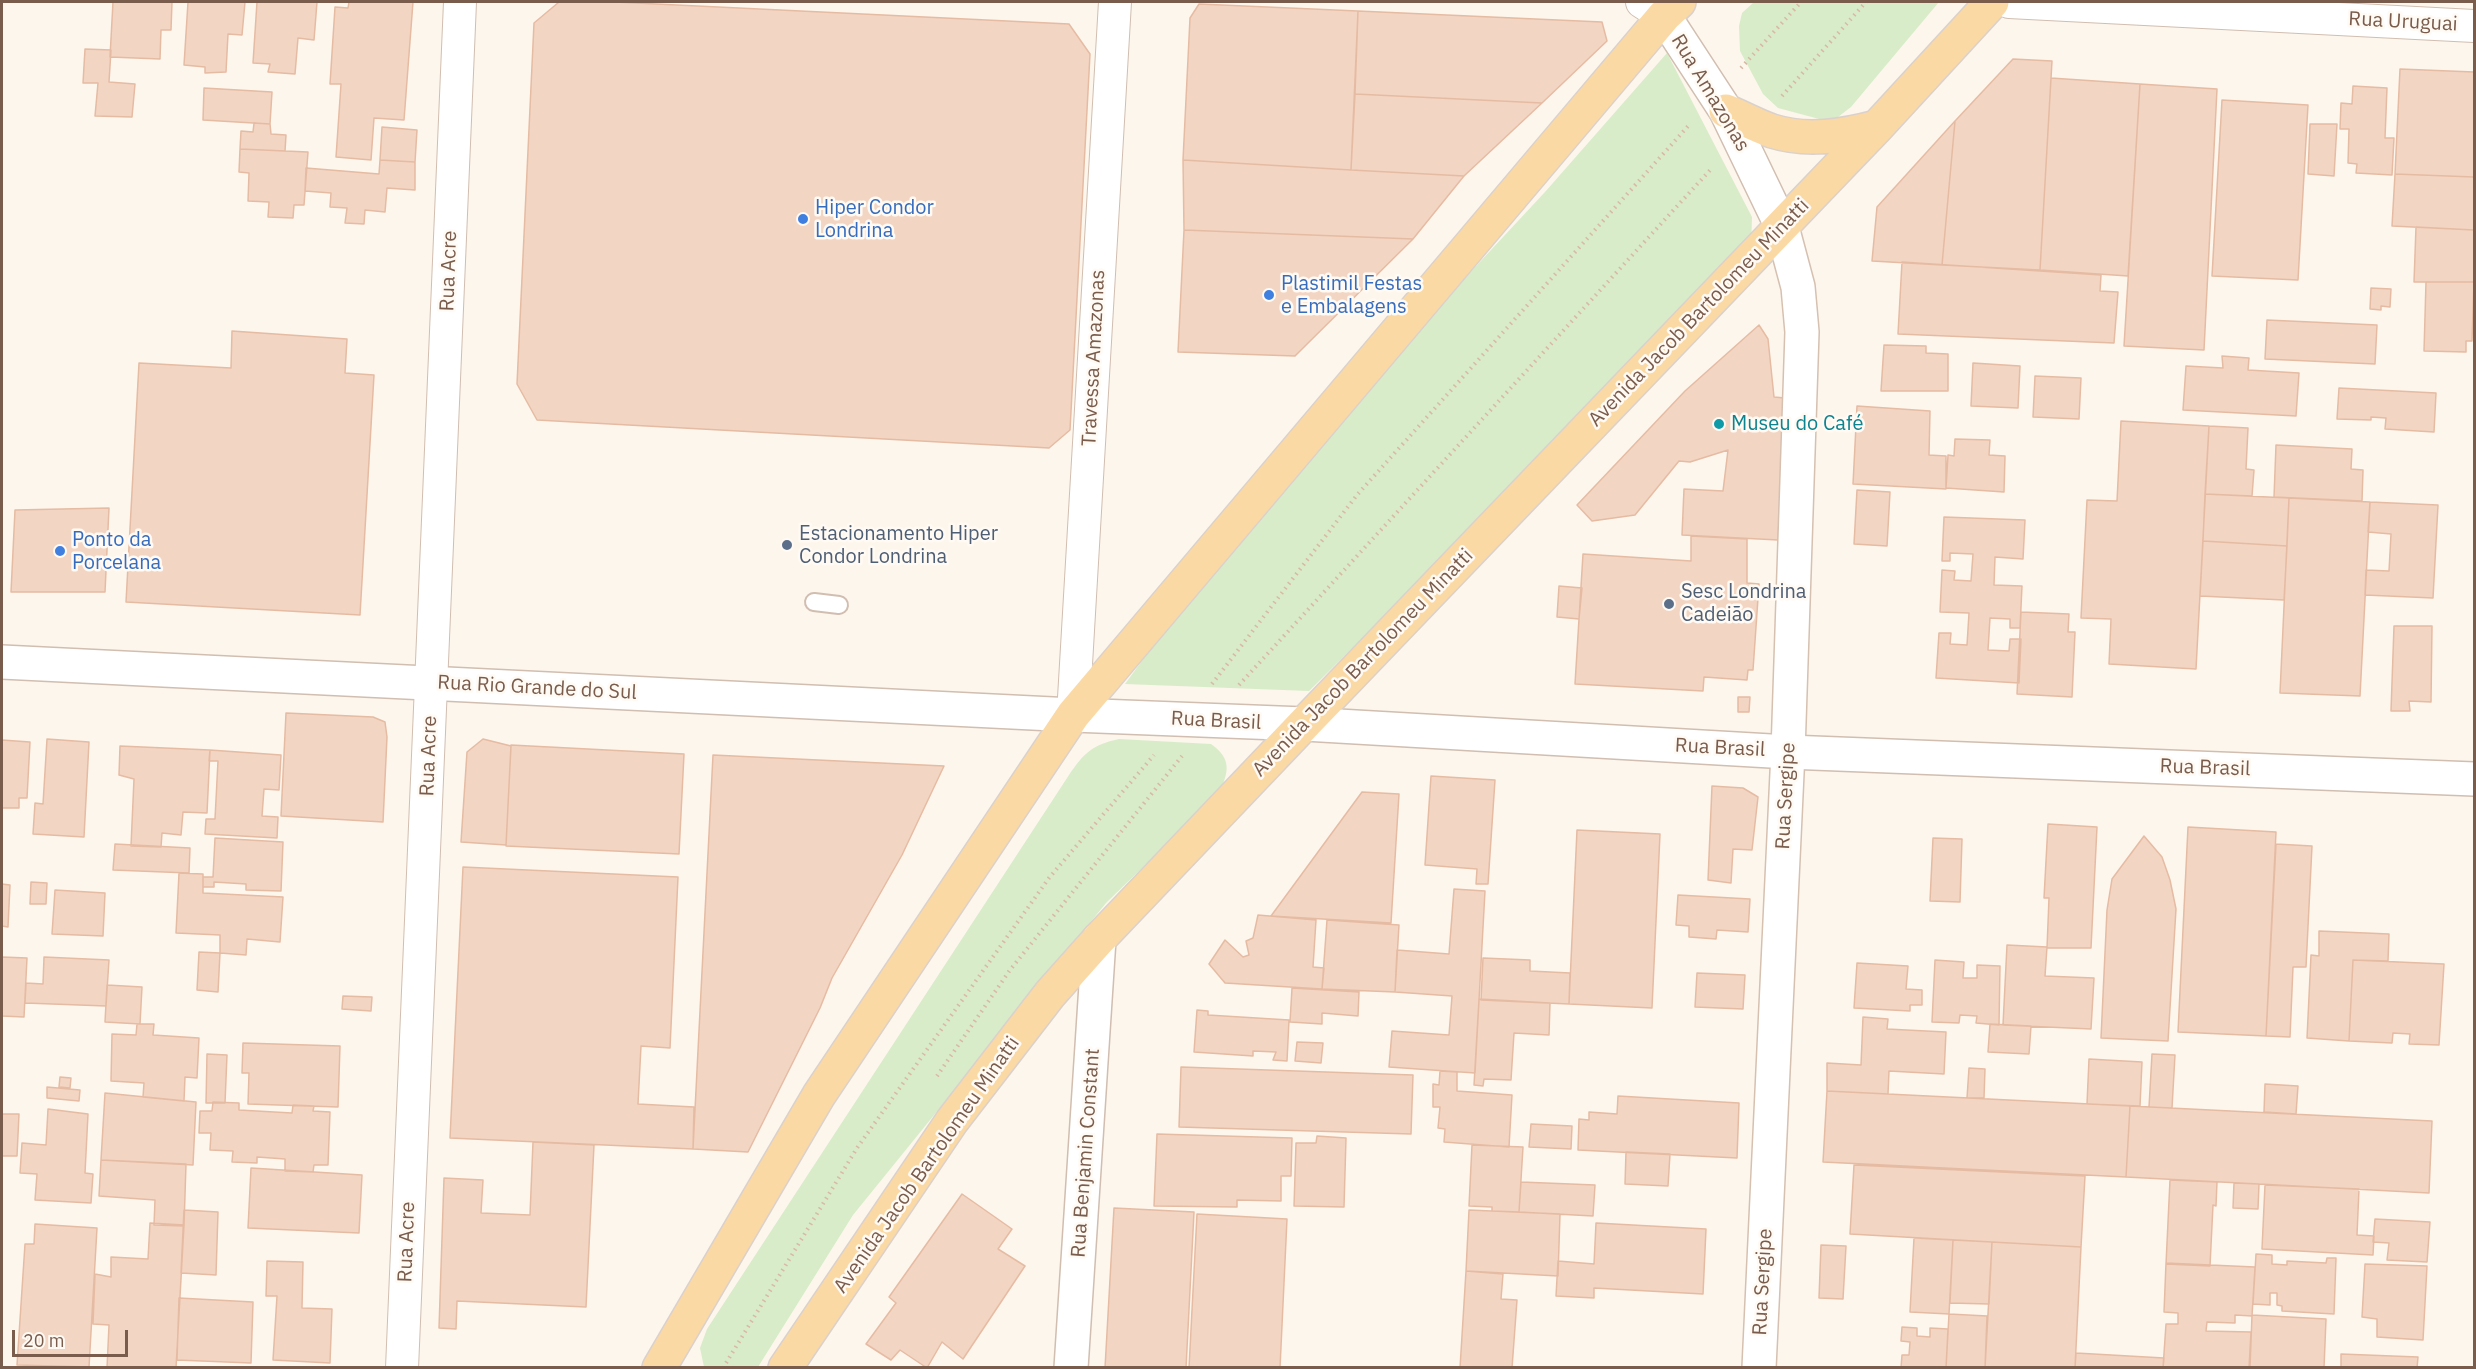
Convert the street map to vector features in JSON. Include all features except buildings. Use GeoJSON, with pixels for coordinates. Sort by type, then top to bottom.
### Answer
{"type":"FeatureCollection","features":[{"type":"Feature","properties":{"kind":"main road","name":"Avenida Jacob Bartolomeu Minatti"},"geometry":{"type":"LineString","coordinates":[[785,1368],[952,1120],[1050,994],[1099,939],[1304,724],[1877,127],[1992,2]]}},
{"type":"Feature","properties":{"kind":"main road"},"geometry":{"type":"LineString","coordinates":[[659,1368],[819,1095],[1073,715],[1662,6]]}},
{"type":"Feature","properties":{"kind":"main road"},"geometry":{"type":"LineString","coordinates":[[1734,117],[1771,131],[1798,137],[1849,134],[1877,127]]}},
{"type":"Feature","properties":{"kind":"street","name":"Rua Acre"},"geometry":{"type":"LineString","coordinates":[[402,1368],[460,2]]}},
{"type":"Feature","properties":{"kind":"street","name":"Travessa Amazonas"},"geometry":{"type":"LineString","coordinates":[[1073,715],[1115,2]]}},
{"type":"Feature","properties":{"kind":"street","name":"Rua Uruguai"},"geometry":{"type":"LineString","coordinates":[[2009,2],[2475,26]]}},
{"type":"Feature","properties":{"kind":"street","name":"Rua Amazonas"},"geometry":{"type":"LineString","coordinates":[[1662,6],[1734,117],[1782,227]]}},
{"type":"Feature","properties":{"kind":"street","name":"Rua Sergipe"},"geometry":{"type":"LineString","coordinates":[[1759,1368],[1788,752],[1802,332],[1798,287],[1782,227]]}},
{"type":"Feature","properties":{"kind":"street","name":"Rua Rio Grande do Sul"},"geometry":{"type":"LineString","coordinates":[[2,662],[1073,715]]}},
{"type":"Feature","properties":{"kind":"street","name":"Rua Brasil"},"geometry":{"type":"LineString","coordinates":[[1073,715],[1304,724],[1788,752],[2475,779]]}},
{"type":"Feature","properties":{"kind":"street","name":"Rua Benjamin Constant"},"geometry":{"type":"LineString","coordinates":[[1071,1368],[1099,939]]}},
{"type":"Feature","properties":{"kind":"lane"},"geometry":{"type":"LineString","coordinates":[[814,602],[839,605]]}},
{"type":"Feature","properties":{"kind":"path"},"geometry":{"type":"LineString","coordinates":[[723,1368],[857,1148],[1042,887],[1197,720],[1236,688],[1734,117],[1801,2]]}},
{"type":"Feature","properties":{"kind":"path"},"geometry":{"type":"LineString","coordinates":[[933,1082],[1010,970],[1197,720],[1357,495],[1734,117],[1866,2]]}},
{"type":"Feature","properties":{"kind":"green space"},"geometry":{"type":"Polygon","coordinates":[[[1754,2],[1939,2],[1851,107],[1838,117],[1823,120],[1778,108],[1763,94],[1740,51],[1739,26],[1742,13],[1754,2]]]}},
{"type":"Feature","properties":{"kind":"green space"},"geometry":{"type":"Polygon","coordinates":[[[1667,53],[1752,217],[1751,253],[1309,691],[1125,684],[1231,539],[1328,425],[1545,192],[1667,53]]]}},
{"type":"Feature","properties":{"kind":"green space"},"geometry":{"type":"Polygon","coordinates":[[[1119,739],[1211,744],[1223,755],[1227,766],[1219,793],[1106,903],[853,1215],[758,1367],[704,1367],[700,1348],[707,1329],[1069,775],[1079,761],[1095,747],[1119,739]]]}},
{"type":"Feature","properties":{"kind":"place","name":"Hiper Condor Londrina"},"geometry":{"type":"Point","coordinates":[803,219]}},
{"type":"Feature","properties":{"kind":"place","name":"Plastimil Festas e Embalagens"},"geometry":{"type":"Point","coordinates":[1269,295]}},
{"type":"Feature","properties":{"kind":"place","name":"Museu do Café"},"geometry":{"type":"Point","coordinates":[1719,424]}},
{"type":"Feature","properties":{"kind":"place","name":"Estacionamento Hiper Condor Londrina"},"geometry":{"type":"Point","coordinates":[787,545]}},
{"type":"Feature","properties":{"kind":"place","name":"Ponto da Porcelana"},"geometry":{"type":"Point","coordinates":[60,551]}},
{"type":"Feature","properties":{"kind":"place","name":"Sesc Londrina Cadeião"},"geometry":{"type":"Point","coordinates":[1669,604]}}]}
